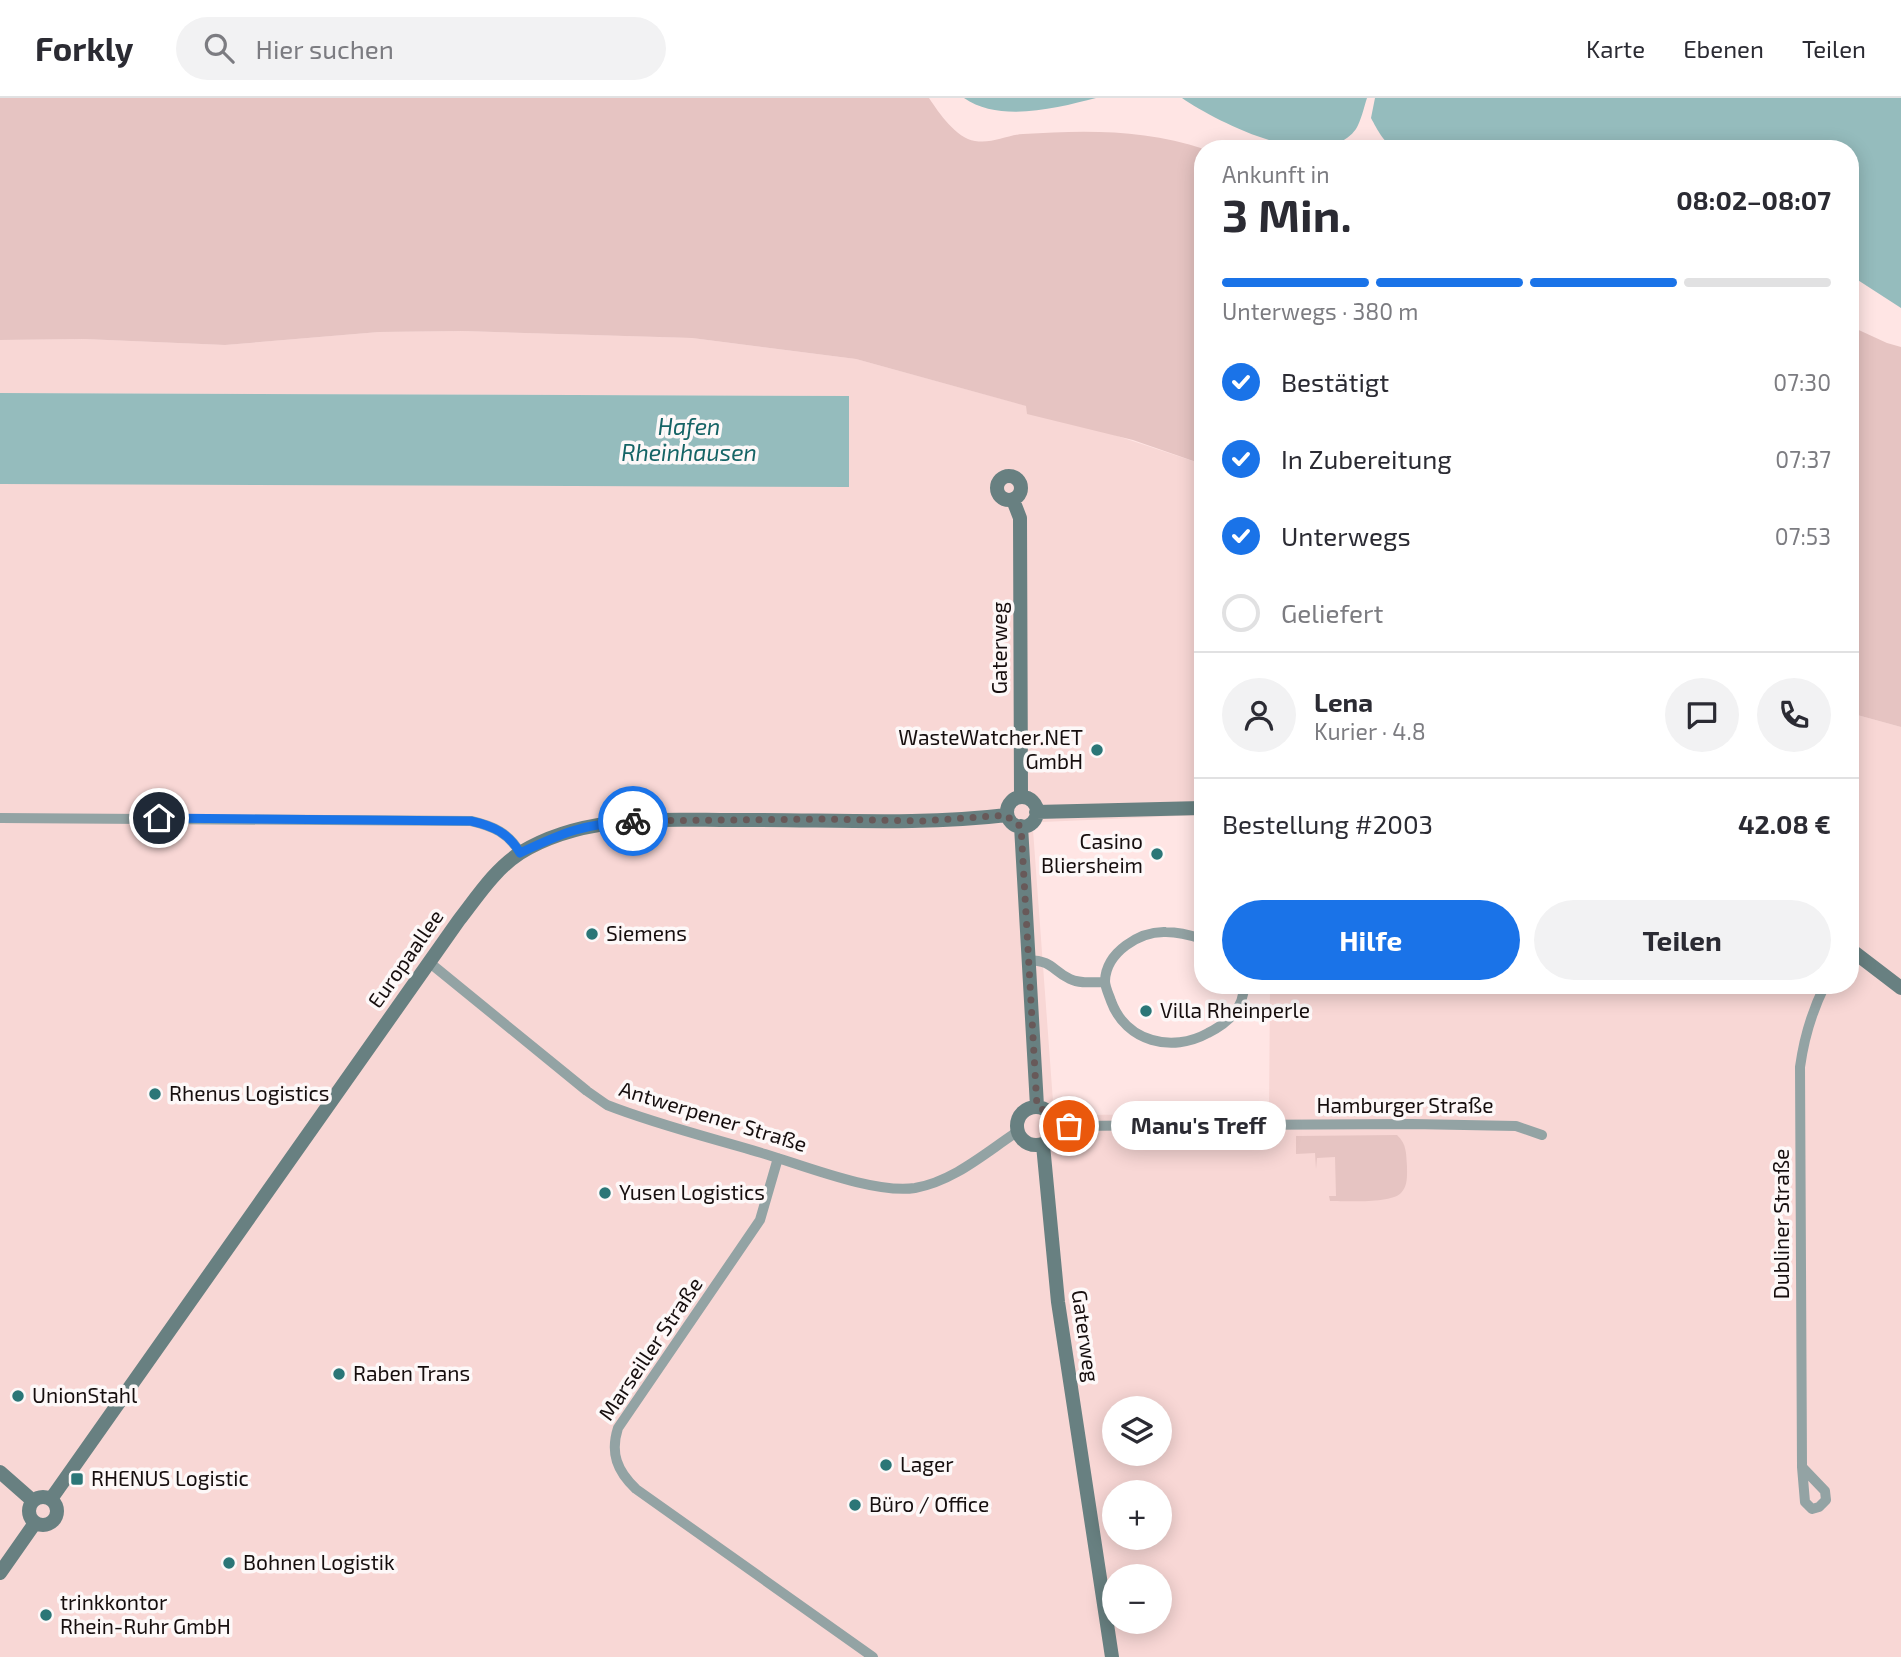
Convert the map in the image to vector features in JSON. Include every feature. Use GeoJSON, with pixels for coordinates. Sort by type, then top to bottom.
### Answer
{"type":"FeatureCollection","features":[{"type":"Feature","properties":{"kind":"main road","name":"Gaterweg"},"geometry":{"type":"LineString","coordinates":[[1013,500],[1020,518],[1021,797]]}},
{"type":"Feature","properties":{"kind":"main road"},"geometry":{"type":"LineString","coordinates":[[1021,797],[1031,800],[1036,812],[1033,821],[1021,826],[1013,823],[1007,815],[1009,804],[1021,797]]}},
{"type":"Feature","properties":{"kind":"main road"},"geometry":{"type":"LineString","coordinates":[[1036,812],[1194,808]]}},
{"type":"Feature","properties":{"kind":"main road","name":"Europaallee"},"geometry":{"type":"LineString","coordinates":[[51,1499],[481,891],[520,853],[561,834],[603,823],[720,820],[923,821],[1007,815]]}},
{"type":"Feature","properties":{"kind":"main road"},"geometry":{"type":"LineString","coordinates":[[1021,826],[1037,1107]]}},
{"type":"Feature","properties":{"kind":"main road"},"geometry":{"type":"LineString","coordinates":[[1859,956],[1901,988]]}},
{"type":"Feature","properties":{"kind":"main road"},"geometry":{"type":"LineString","coordinates":[[1037,1107],[1050,1113],[1056,1126],[1054,1134],[1043,1145],[1028,1144],[1017,1132],[1019,1116],[1024,1110],[1037,1107]]}},
{"type":"Feature","properties":{"kind":"main road","name":"Gaterweg"},"geometry":{"type":"LineString","coordinates":[[1043,1145],[1060,1315],[1112,1657]]}},
{"type":"Feature","properties":{"kind":"main road"},"geometry":{"type":"LineString","coordinates":[[0,1472],[33,1501]]}},
{"type":"Feature","properties":{"kind":"main road"},"geometry":{"type":"LineString","coordinates":[[41,1497],[51,1499],[57,1509],[54,1520],[47,1525],[35,1523],[29,1513],[33,1501],[41,1497]]}},
{"type":"Feature","properties":{"kind":"main road"},"geometry":{"type":"LineString","coordinates":[[0,1573],[35,1523]]}},
{"type":"Feature","properties":{"kind":"street"},"geometry":{"type":"LineString","coordinates":[[0,818],[471,821],[491,825],[506,834],[520,853]]}},
{"type":"Feature","properties":{"kind":"street"},"geometry":{"type":"LineString","coordinates":[[1194,937],[1165,932],[1149,933],[1137,938],[1117,954],[1105,982],[1114,1009],[1124,1023],[1137,1036],[1156,1042],[1185,1042],[1222,1026],[1239,1009],[1244,994]]}},
{"type":"Feature","properties":{"kind":"street"},"geometry":{"type":"LineString","coordinates":[[1028,960],[1048,963],[1069,979],[1105,982]]}},
{"type":"Feature","properties":{"kind":"street","name":"Antwerpener Straße"},"geometry":{"type":"LineString","coordinates":[[430,963],[607,1105],[852,1180],[904,1189],[936,1183],[1017,1132]]}},
{"type":"Feature","properties":{"kind":"street","name":"Dubliner Straße"},"geometry":{"type":"LineString","coordinates":[[1802,1467],[1800,1067],[1802,1049],[1821,994]]}},
{"type":"Feature","properties":{"kind":"street","name":"Hamburger Straße"},"geometry":{"type":"LineString","coordinates":[[1056,1126],[1516,1126],[1542,1135]]}},
{"type":"Feature","properties":{"kind":"street","name":"Marseiller Straße"},"geometry":{"type":"LineString","coordinates":[[778,1158],[760,1220],[618,1428],[614,1439],[615,1459],[626,1479],[636,1489],[873,1657]]}},
{"type":"Feature","properties":{"kind":"shaded area"},"geometry":{"type":"Polygon","coordinates":[[[0,98],[929,98],[955,130],[975,141],[1023,134],[1114,132],[1194,146],[1194,461],[1133,440],[1027,414],[1026,406],[856,359],[692,338],[463,331],[379,332],[225,345],[84,339],[0,340],[0,98]]]}},
{"type":"Feature","properties":{"kind":"shaded area"},"geometry":{"type":"Polygon","coordinates":[[[1859,330],[1901,347],[1901,727],[1859,715],[1859,330]]]}},
{"type":"Feature","properties":{"kind":"shaded area"},"geometry":{"type":"Polygon","coordinates":[[[463,331],[692,338],[856,359],[1027,406],[1194,461],[1194,815],[1042,822],[1033,830],[1054,1115],[1269,1114],[1270,994],[1859,994],[1859,715],[1901,727],[1901,1657],[0,1657],[0,483],[849,396],[0,393],[0,340],[84,339],[225,345],[379,332],[463,331]]]}},
{"type":"Feature","properties":{"kind":"shaded area"},"geometry":{"type":"Polygon","coordinates":[[[1397,1135],[1405,1149],[1407,1180],[1401,1193],[1388,1199],[1330,1201],[1329,1196],[1336,1196],[1335,1157],[1317,1158],[1316,1169],[1315,1153],[1296,1154],[1296,1136],[1397,1135]]]}},
{"type":"Feature","properties":{"kind":"water"},"geometry":{"type":"Polygon","coordinates":[[[964,98],[1096,98],[1047,109],[1011,112],[978,106],[964,98]]]}},
{"type":"Feature","properties":{"kind":"water"},"geometry":{"type":"Polygon","coordinates":[[[1182,98],[1367,98],[1356,129],[1342,140],[1269,140],[1243,131],[1182,98]]]}},
{"type":"Feature","properties":{"kind":"water"},"geometry":{"type":"Polygon","coordinates":[[[1375,98],[1901,98],[1901,308],[1859,281],[1859,140],[1384,140],[1371,118],[1375,98]]]}},
{"type":"Feature","properties":{"kind":"water","name":"Hafen Rheinhausen"},"geometry":{"type":"Polygon","coordinates":[[[0,393],[849,396],[849,487],[0,484],[0,393]]]}},
{"type":"Feature","properties":{"kind":"way so far"},"geometry":{"type":"LineString","coordinates":[[633,821],[923,821],[1007,815],[1010,821],[1021,826],[1037,1107],[1050,1113],[1056,1126],[1069,1126]]}},
{"type":"Feature","properties":{"kind":"place","name":"WasteWatcher.NET GmbH"},"geometry":{"type":"Point","coordinates":[1097,750]}},
{"type":"Feature","properties":{"kind":"place","name":"Casino Bliersheim"},"geometry":{"type":"Point","coordinates":[1157,854]}},
{"type":"Feature","properties":{"kind":"place","name":"Siemens"},"geometry":{"type":"Point","coordinates":[592,934]}},
{"type":"Feature","properties":{"kind":"place","name":"Villa Rheinperle"},"geometry":{"type":"Point","coordinates":[1146,1011]}},
{"type":"Feature","properties":{"kind":"place","name":"Rhenus Logistics"},"geometry":{"type":"Point","coordinates":[155,1094]}},
{"type":"Feature","properties":{"kind":"place","name":"Manu's Treff"},"geometry":{"type":"Point","coordinates":[1069,1126]}},
{"type":"Feature","properties":{"kind":"place","name":"Yusen Logistics"},"geometry":{"type":"Point","coordinates":[605,1193]}},
{"type":"Feature","properties":{"kind":"place","name":"Raben Trans"},"geometry":{"type":"Point","coordinates":[339,1374]}},
{"type":"Feature","properties":{"kind":"place","name":"UnionStahl"},"geometry":{"type":"Point","coordinates":[18,1396]}},
{"type":"Feature","properties":{"kind":"place","name":"Lager"},"geometry":{"type":"Point","coordinates":[886,1465]}},
{"type":"Feature","properties":{"kind":"place","name":"RHENUS Logistic"},"geometry":{"type":"Point","coordinates":[77,1479]}},
{"type":"Feature","properties":{"kind":"place","name":"Büro / Office"},"geometry":{"type":"Point","coordinates":[855,1505]}},
{"type":"Feature","properties":{"kind":"place","name":"Bohnen Logistik"},"geometry":{"type":"Point","coordinates":[229,1563]}},
{"type":"Feature","properties":{"kind":"place","name":"trinkkontor Rhein-Ruhr GmbH"},"geometry":{"type":"Point","coordinates":[46,1615]}},
{"type":"Feature","properties":{"kind":"route"},"geometry":{"type":"LineString","coordinates":[[159,818],[471,821],[491,825],[506,834],[520,853],[583,826],[633,821]]}}]}
